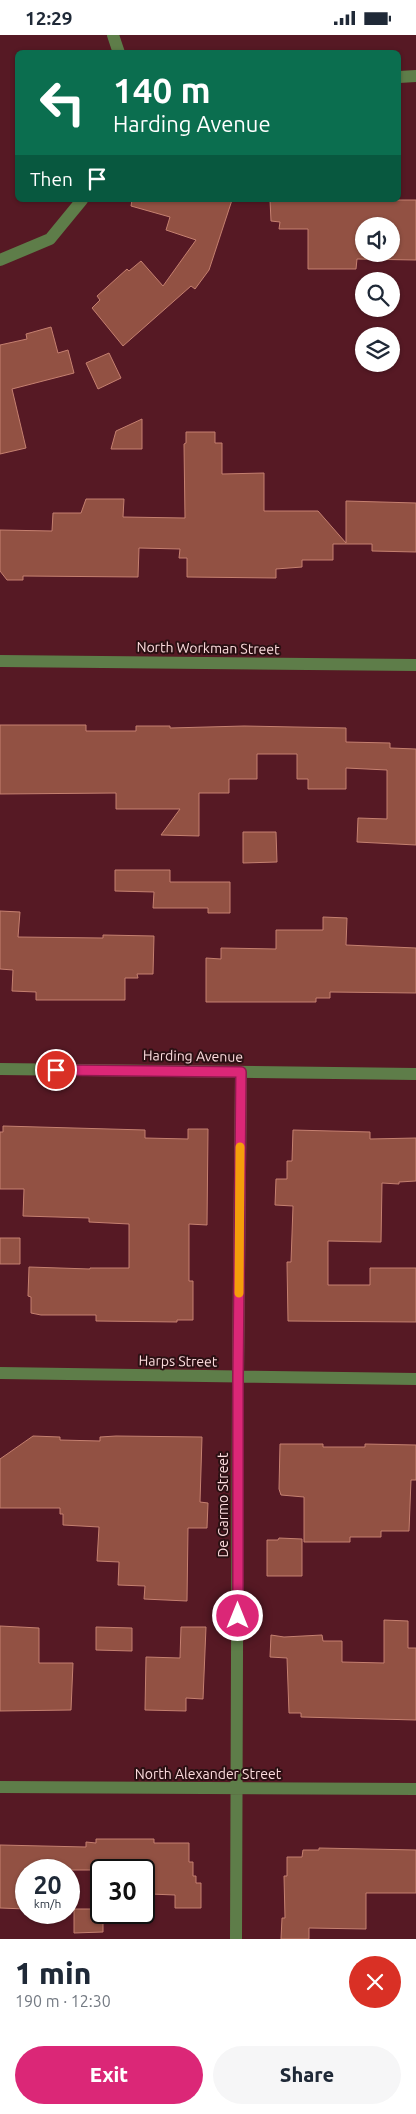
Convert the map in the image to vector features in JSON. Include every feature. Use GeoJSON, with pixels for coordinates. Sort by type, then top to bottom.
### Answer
{"type":"FeatureCollection","features":[{"type":"Feature","properties":{"kind":"street"},"geometry":{"type":"LineString","coordinates":[[113,35],[118,50]]}},
{"type":"Feature","properties":{"kind":"street"},"geometry":{"type":"LineString","coordinates":[[401,77],[416,76]]}},
{"type":"Feature","properties":{"kind":"street"},"geometry":{"type":"LineString","coordinates":[[0,260],[50,239],[80,202]]}},
{"type":"Feature","properties":{"kind":"street","name":"North Workman Street"},"geometry":{"type":"LineString","coordinates":[[0,661],[416,665]]}},
{"type":"Feature","properties":{"kind":"street","name":"Harding Avenue"},"geometry":{"type":"LineString","coordinates":[[0,1069],[416,1074]]}},
{"type":"Feature","properties":{"kind":"street","name":"De Garmo Street"},"geometry":{"type":"LineString","coordinates":[[236,1939],[241,1072]]}},
{"type":"Feature","properties":{"kind":"street","name":"Harps Street"},"geometry":{"type":"LineString","coordinates":[[0,1373],[416,1379]]}},
{"type":"Feature","properties":{"kind":"street","name":"North Alexander Street"},"geometry":{"type":"LineString","coordinates":[[0,1787],[416,1789]]}},
{"type":"Feature","properties":{"kind":"building"},"geometry":{"type":"Polygon","coordinates":[[[401,200],[416,200],[416,260],[400,260],[400,217],[355,217],[356,269],[308,269],[308,229],[279,229],[280,222],[271,221],[270,202],[401,202],[401,200]]]}},
{"type":"Feature","properties":{"kind":"building"},"geometry":{"type":"Polygon","coordinates":[[[132,202],[231,202],[209,270],[195,289],[191,286],[123,346],[92,308],[100,300],[97,296],[127,269],[129,271],[141,261],[163,286],[196,240],[166,230],[170,217],[131,206],[132,202]]]}},
{"type":"Feature","properties":{"kind":"building"},"geometry":{"type":"Polygon","coordinates":[[[51,327],[58,353],[68,350],[74,373],[12,389],[26,448],[0,454],[0,345],[27,339],[26,334],[51,327]]]}},
{"type":"Feature","properties":{"kind":"building"},"geometry":{"type":"Polygon","coordinates":[[[109,353],[121,378],[98,389],[86,363],[109,353]]]}},
{"type":"Feature","properties":{"kind":"building"},"geometry":{"type":"Polygon","coordinates":[[[142,419],[142,449],[111,449],[116,431],[142,419]]]}},
{"type":"Feature","properties":{"kind":"building"},"geometry":{"type":"Polygon","coordinates":[[[186,432],[215,432],[215,443],[222,443],[222,474],[264,473],[264,511],[318,511],[346,543],[346,501],[416,503],[416,552],[372,551],[372,544],[333,544],[333,560],[302,560],[302,567],[276,569],[276,578],[187,577],[187,558],[179,558],[180,549],[139,548],[138,577],[23,576],[23,580],[7,580],[0,571],[0,530],[52,531],[53,513],[81,513],[86,499],[124,499],[123,517],[185,518],[184,444],[186,443],[186,432]]]}},
{"type":"Feature","properties":{"kind":"building"},"geometry":{"type":"Polygon","coordinates":[[[0,725],[86,725],[86,731],[136,731],[136,726],[170,726],[170,728],[244,726],[346,728],[346,742],[390,743],[390,748],[416,749],[416,845],[357,842],[358,818],[387,819],[387,770],[346,768],[346,789],[308,789],[308,779],[297,779],[297,754],[257,754],[257,779],[229,779],[229,793],[199,793],[199,836],[161,835],[180,809],[116,809],[116,793],[0,794],[0,725]]]}},
{"type":"Feature","properties":{"kind":"building"},"geometry":{"type":"Polygon","coordinates":[[[243,832],[276,832],[277,862],[243,863],[243,832]]]}},
{"type":"Feature","properties":{"kind":"building"},"geometry":{"type":"Polygon","coordinates":[[[115,870],[170,870],[170,882],[230,882],[230,913],[208,913],[208,908],[153,908],[154,892],[115,891],[115,870]]]}},
{"type":"Feature","properties":{"kind":"building"},"geometry":{"type":"Polygon","coordinates":[[[0,911],[20,912],[18,937],[103,938],[103,935],[154,936],[153,974],[137,974],[138,978],[125,978],[125,1000],[36,1000],[36,992],[12,991],[13,970],[0,969],[0,911]]]}},
{"type":"Feature","properties":{"kind":"building"},"geometry":{"type":"Polygon","coordinates":[[[323,917],[347,918],[346,945],[416,948],[416,993],[330,992],[330,998],[316,998],[316,1002],[206,1002],[206,958],[221,959],[221,948],[276,949],[276,930],[323,930],[323,917]]]}},
{"type":"Feature","properties":{"kind":"building"},"geometry":{"type":"Polygon","coordinates":[[[3,1126],[145,1130],[145,1138],[188,1139],[188,1129],[208,1129],[207,1225],[189,1224],[189,1281],[193,1281],[193,1320],[177,1320],[177,1322],[96,1321],[96,1315],[41,1315],[31,1313],[31,1297],[28,1296],[29,1267],[129,1268],[129,1224],[89,1222],[89,1218],[23,1216],[24,1189],[0,1189],[0,1132],[3,1132],[3,1126]]]}},
{"type":"Feature","properties":{"kind":"building"},"geometry":{"type":"Polygon","coordinates":[[[293,1130],[370,1132],[370,1139],[416,1138],[416,1181],[399,1182],[399,1184],[382,1183],[381,1242],[328,1241],[328,1285],[370,1285],[370,1268],[416,1268],[416,1322],[288,1321],[287,1262],[291,1262],[293,1206],[275,1205],[276,1179],[287,1179],[287,1161],[292,1161],[293,1130]]]}},
{"type":"Feature","properties":{"kind":"building"},"geometry":{"type":"Polygon","coordinates":[[[0,1238],[20,1238],[20,1264],[0,1264],[0,1238]]]}},
{"type":"Feature","properties":{"kind":"building"},"geometry":{"type":"Polygon","coordinates":[[[33,1436],[60,1437],[60,1440],[100,1441],[100,1437],[116,1436],[202,1437],[200,1502],[208,1503],[207,1528],[188,1528],[187,1601],[144,1599],[145,1586],[118,1585],[119,1562],[97,1561],[99,1527],[63,1525],[63,1514],[60,1514],[60,1508],[0,1508],[0,1459],[33,1436]]]}},
{"type":"Feature","properties":{"kind":"building"},"geometry":{"type":"Polygon","coordinates":[[[280,1444],[323,1444],[323,1447],[365,1447],[365,1444],[416,1445],[416,1480],[411,1480],[409,1531],[381,1531],[381,1537],[350,1537],[350,1542],[304,1542],[304,1497],[281,1495],[279,1489],[280,1444]]]}},
{"type":"Feature","properties":{"kind":"building"},"geometry":{"type":"Polygon","coordinates":[[[279,1538],[302,1539],[302,1576],[267,1576],[267,1540],[278,1540],[279,1538]]]}},
{"type":"Feature","properties":{"kind":"building"},"geometry":{"type":"Polygon","coordinates":[[[384,1620],[408,1621],[408,1648],[416,1648],[416,1720],[301,1717],[301,1713],[289,1713],[287,1658],[270,1657],[271,1635],[284,1637],[322,1635],[323,1641],[342,1641],[342,1662],[384,1663],[384,1620]]]}},
{"type":"Feature","properties":{"kind":"building"},"geometry":{"type":"Polygon","coordinates":[[[0,1626],[39,1628],[39,1663],[73,1663],[71,1710],[0,1711],[0,1626]]]}},
{"type":"Feature","properties":{"kind":"building"},"geometry":{"type":"Polygon","coordinates":[[[96,1627],[132,1628],[132,1651],[96,1650],[96,1627]]]}},
{"type":"Feature","properties":{"kind":"building"},"geometry":{"type":"Polygon","coordinates":[[[181,1627],[206,1627],[203,1699],[186,1698],[186,1711],[145,1710],[146,1657],[180,1658],[181,1627]]]}},
{"type":"Feature","properties":{"kind":"building"},"geometry":{"type":"Polygon","coordinates":[[[96,1839],[154,1839],[154,1843],[189,1843],[189,1862],[193,1862],[193,1876],[196,1876],[196,1883],[201,1883],[201,1908],[175,1908],[175,1895],[155,1894],[155,1859],[90,1859],[90,1870],[80,1870],[80,1859],[15,1859],[15,1909],[0,1908],[0,1845],[86,1847],[86,1842],[96,1843],[96,1839]]]}},
{"type":"Feature","properties":{"kind":"building"},"geometry":{"type":"Polygon","coordinates":[[[319,1848],[416,1850],[416,1893],[366,1893],[366,1929],[309,1928],[309,1939],[281,1939],[282,1918],[285,1918],[284,1876],[287,1876],[287,1857],[302,1857],[303,1850],[319,1850],[319,1848]]]}},
{"type":"Feature","properties":{"kind":"building"},"geometry":{"type":"Polygon","coordinates":[[[80,1909],[90,1909],[90,1924],[103,1924],[103,1932],[74,1933],[74,1924],[80,1924],[80,1909]]]}},
{"type":"Feature","properties":{"kind":"slow traffic"},"geometry":{"type":"LineString","coordinates":[[239,1293],[240,1147]]}},
{"type":"Feature","properties":{"kind":"route"},"geometry":{"type":"LineString","coordinates":[[56,1070],[241,1072],[238,1616]]}}]}
